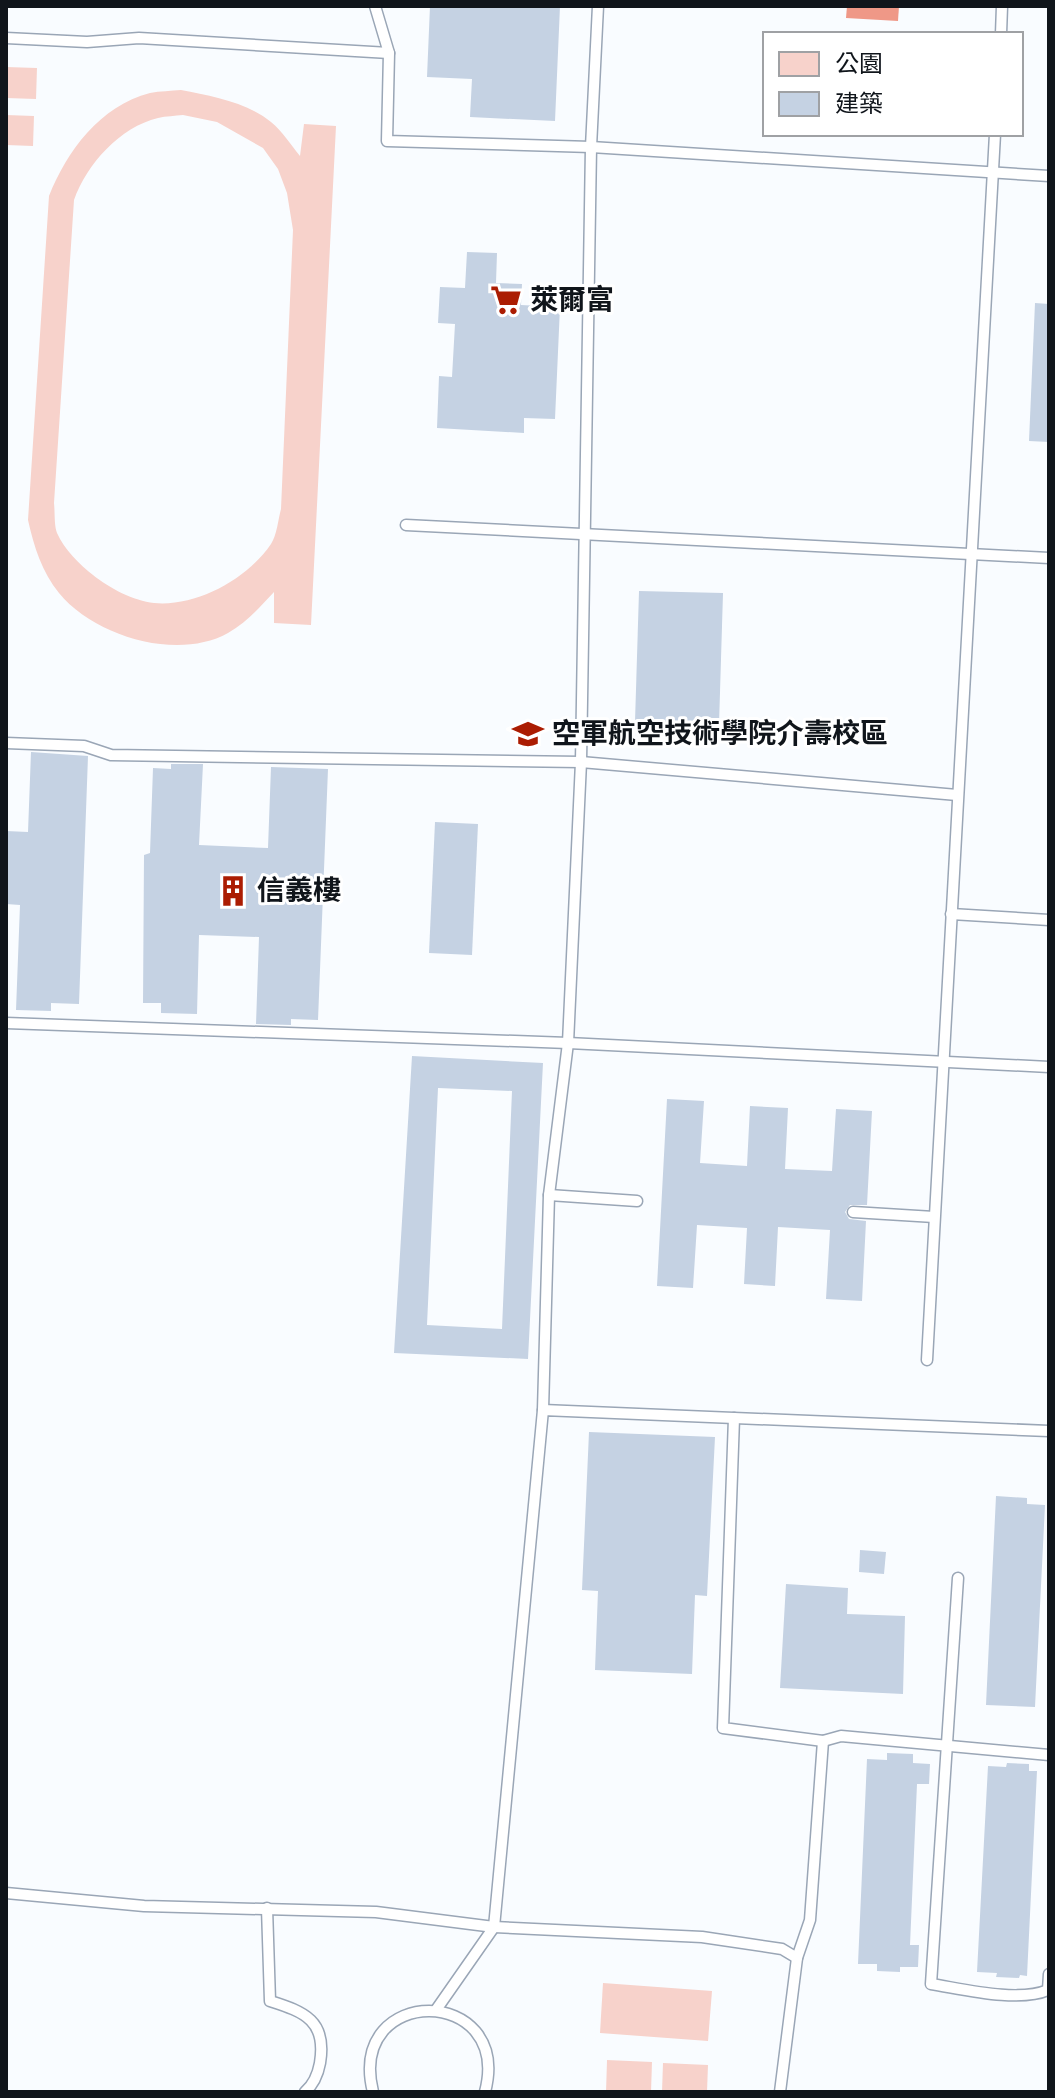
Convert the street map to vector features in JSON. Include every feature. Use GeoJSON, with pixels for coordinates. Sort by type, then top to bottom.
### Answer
{"type":"FeatureCollection","features":[{"type":"Feature","properties":{"kind":"lane"},"geometry":{"type":"LineString","coordinates":[[375,6],[389,53],[387,141],[591,147],[1049,176]]}},
{"type":"Feature","properties":{"kind":"lane"},"geometry":{"type":"LineString","coordinates":[[436,2010],[494,1927],[543,1410],[549,1195],[568,1043],[581,762],[591,147],[598,6]]}},
{"type":"Feature","properties":{"kind":"lane"},"geometry":{"type":"LineString","coordinates":[[1001,32],[1002,6]]}},
{"type":"Feature","properties":{"kind":"lane"},"geometry":{"type":"LineString","coordinates":[[6,38],[87,42],[139,38],[389,53]]}},
{"type":"Feature","properties":{"kind":"lane"},"geometry":{"type":"LineString","coordinates":[[927,1360],[995,136]]}},
{"type":"Feature","properties":{"kind":"lane"},"geometry":{"type":"LineString","coordinates":[[406,525],[1049,558]]}},
{"type":"Feature","properties":{"kind":"lane"},"geometry":{"type":"LineString","coordinates":[[6,743],[84,746],[111,755],[581,762],[957,795]]}},
{"type":"Feature","properties":{"kind":"lane"},"geometry":{"type":"LineString","coordinates":[[951,914],[1049,920]]}},
{"type":"Feature","properties":{"kind":"lane"},"geometry":{"type":"LineString","coordinates":[[6,1023],[568,1043],[1049,1067]]}},
{"type":"Feature","properties":{"kind":"lane"},"geometry":{"type":"LineString","coordinates":[[549,1195],[637,1201]]}},
{"type":"Feature","properties":{"kind":"lane"},"geometry":{"type":"LineString","coordinates":[[853,1212],[934,1217]]}},
{"type":"Feature","properties":{"kind":"lane"},"geometry":{"type":"LineString","coordinates":[[543,1410],[1049,1431]]}},
{"type":"Feature","properties":{"kind":"lane"},"geometry":{"type":"LineString","coordinates":[[734,1418],[723,1728],[823,1741],[841,1736],[1049,1755]]}},
{"type":"Feature","properties":{"kind":"lane"},"geometry":{"type":"LineString","coordinates":[[958,1578],[931,1984],[992,1993],[1037,1994],[1048,1990],[1049,1974]]}},
{"type":"Feature","properties":{"kind":"lane"},"geometry":{"type":"LineString","coordinates":[[780,2092],[797,1958],[810,1920],[823,1741]]}},
{"type":"Feature","properties":{"kind":"lane"},"geometry":{"type":"LineString","coordinates":[[6,1893],[144,1906],[376,1912],[494,1927],[702,1937],[782,1949],[797,1958]]}},
{"type":"Feature","properties":{"kind":"lane"},"geometry":{"type":"LineString","coordinates":[[267,1908],[270,2001],[300,2012],[314,2022],[320,2034],[318,2071],[305,2092]]}},
{"type":"Feature","properties":{"kind":"lane"},"geometry":{"type":"LineString","coordinates":[[373,2092],[368,2073],[371,2052],[381,2033],[396,2019],[415,2011],[436,2010],[454,2015],[470,2025],[481,2040],[488,2058],[489,2076],[485,2092]]}},
{"type":"Feature","properties":{"kind":"green space"},"geometry":{"type":"Polygon","coordinates":[[[6,67],[37,68],[36,99],[6,98],[6,67]]]}},
{"type":"Feature","properties":{"kind":"green space"},"geometry":{"type":"Polygon","coordinates":[[[181,90],[216,97],[251,109],[275,126],[300,156],[304,124],[336,126],[311,625],[274,623],[274,592],[228,633],[186,645],[138,640],[94,622],[75,608],[59,593],[43,568],[28,520],[49,196],[65,163],[101,119],[132,99],[150,93],[181,90]],[[183,115],[158,118],[131,130],[118,138],[96,161],[74,200],[54,503],[56,530],[73,556],[99,580],[146,602],[187,600],[235,579],[249,569],[271,544],[281,509],[293,230],[287,193],[278,169],[263,148],[217,122],[183,115]]]}},
{"type":"Feature","properties":{"kind":"green space"},"geometry":{"type":"Polygon","coordinates":[[[6,115],[34,116],[33,146],[6,145],[6,115]]]}},
{"type":"Feature","properties":{"kind":"green space"},"geometry":{"type":"Polygon","coordinates":[[[603,1983],[712,1991],[708,2041],[600,2033],[603,1983]]]}},
{"type":"Feature","properties":{"kind":"green space"},"geometry":{"type":"Polygon","coordinates":[[[607,2060],[652,2062],[651,2092],[606,2092],[607,2060]]]}},
{"type":"Feature","properties":{"kind":"green space"},"geometry":{"type":"Polygon","coordinates":[[[663,2063],[708,2065],[707,2092],[662,2092],[663,2063]]]}},
{"type":"Feature","properties":{"kind":"shaded area"},"geometry":{"type":"Polygon","coordinates":[[[847,6],[899,6],[898,21],[846,18],[847,6]]]}},
{"type":"Feature","properties":{"kind":"building"},"geometry":{"type":"Polygon","coordinates":[[[430,6],[560,6],[555,121],[470,117],[472,79],[427,77],[430,6]]]}},
{"type":"Feature","properties":{"kind":"building"},"geometry":{"type":"Polygon","coordinates":[[[467,252],[497,253],[496,283],[522,284],[521,305],[560,307],[555,419],[524,418],[524,433],[437,428],[439,376],[452,377],[455,324],[438,323],[440,287],[465,288],[467,252]]]}},
{"type":"Feature","properties":{"kind":"building"},"geometry":{"type":"Polygon","coordinates":[[[1035,303],[1049,304],[1049,442],[1029,441],[1035,303]]]}},
{"type":"Feature","properties":{"kind":"building"},"geometry":{"type":"Polygon","coordinates":[[[639,591],[723,593],[719,725],[635,722],[639,591]]]}},
{"type":"Feature","properties":{"kind":"building"},"geometry":{"type":"Polygon","coordinates":[[[31,752],[88,756],[79,1004],[51,1003],[51,1011],[16,1010],[20,905],[6,904],[6,831],[28,832],[31,752]]]}},
{"type":"Feature","properties":{"kind":"building","name":"信義樓"},"geometry":{"type":"Polygon","coordinates":[[[171,764],[203,764],[199,845],[268,848],[271,767],[328,769],[318,1020],[291,1019],[291,1025],[256,1024],[259,937],[199,935],[197,1014],[161,1013],[161,1003],[143,1003],[144,855],[150,853],[153,768],[171,769],[171,764]]]}},
{"type":"Feature","properties":{"kind":"building"},"geometry":{"type":"Polygon","coordinates":[[[435,822],[478,824],[472,955],[429,953],[435,822]]]}},
{"type":"Feature","properties":{"kind":"building"},"geometry":{"type":"Polygon","coordinates":[[[412,1056],[543,1063],[528,1359],[394,1353],[412,1056]],[[438,1088],[427,1325],[502,1329],[512,1091],[438,1088]]]}},
{"type":"Feature","properties":{"kind":"building"},"geometry":{"type":"Polygon","coordinates":[[[667,1099],[704,1101],[700,1163],[747,1166],[750,1106],[788,1108],[785,1169],[832,1171],[836,1109],[872,1111],[867,1205],[850,1205],[845,1212],[849,1219],[866,1221],[862,1301],[826,1299],[830,1230],[778,1227],[775,1286],[744,1284],[747,1228],[697,1225],[693,1288],[657,1286],[667,1099]]]}},
{"type":"Feature","properties":{"kind":"building"},"geometry":{"type":"Polygon","coordinates":[[[589,1432],[715,1437],[707,1596],[695,1595],[692,1674],[595,1670],[598,1591],[582,1590],[589,1432]]]}},
{"type":"Feature","properties":{"kind":"building"},"geometry":{"type":"Polygon","coordinates":[[[996,1496],[1027,1498],[1027,1504],[1045,1505],[1035,1707],[986,1705],[996,1496]]]}},
{"type":"Feature","properties":{"kind":"building"},"geometry":{"type":"Polygon","coordinates":[[[860,1550],[886,1552],[884,1574],[859,1572],[860,1550]]]}},
{"type":"Feature","properties":{"kind":"building"},"geometry":{"type":"Polygon","coordinates":[[[786,1584],[848,1588],[847,1614],[905,1616],[903,1694],[780,1688],[786,1584]]]}},
{"type":"Feature","properties":{"kind":"building"},"geometry":{"type":"Polygon","coordinates":[[[887,1753],[913,1754],[913,1763],[930,1764],[929,1784],[917,1784],[910,1945],[919,1945],[918,1967],[900,1967],[900,1972],[877,1971],[877,1964],[858,1964],[867,1759],[887,1760],[887,1753]]]}},
{"type":"Feature","properties":{"kind":"building"},"geometry":{"type":"Polygon","coordinates":[[[1007,1763],[1029,1764],[1029,1771],[1037,1771],[1027,1976],[1020,1975],[1019,1978],[977,1972],[988,1766],[1006,1767],[1007,1763]]]}},
{"type":"Feature","properties":{"kind":"place","name":"萊爾富"},"geometry":{"type":"Point","coordinates":[506,300]}},
{"type":"Feature","properties":{"kind":"place","name":"空軍航空技術學院介壽校區"},"geometry":{"type":"Point","coordinates":[528,734]}},
{"type":"Feature","properties":{"kind":"place","name":"信義樓"},"geometry":{"type":"Point","coordinates":[233,891]}}]}
